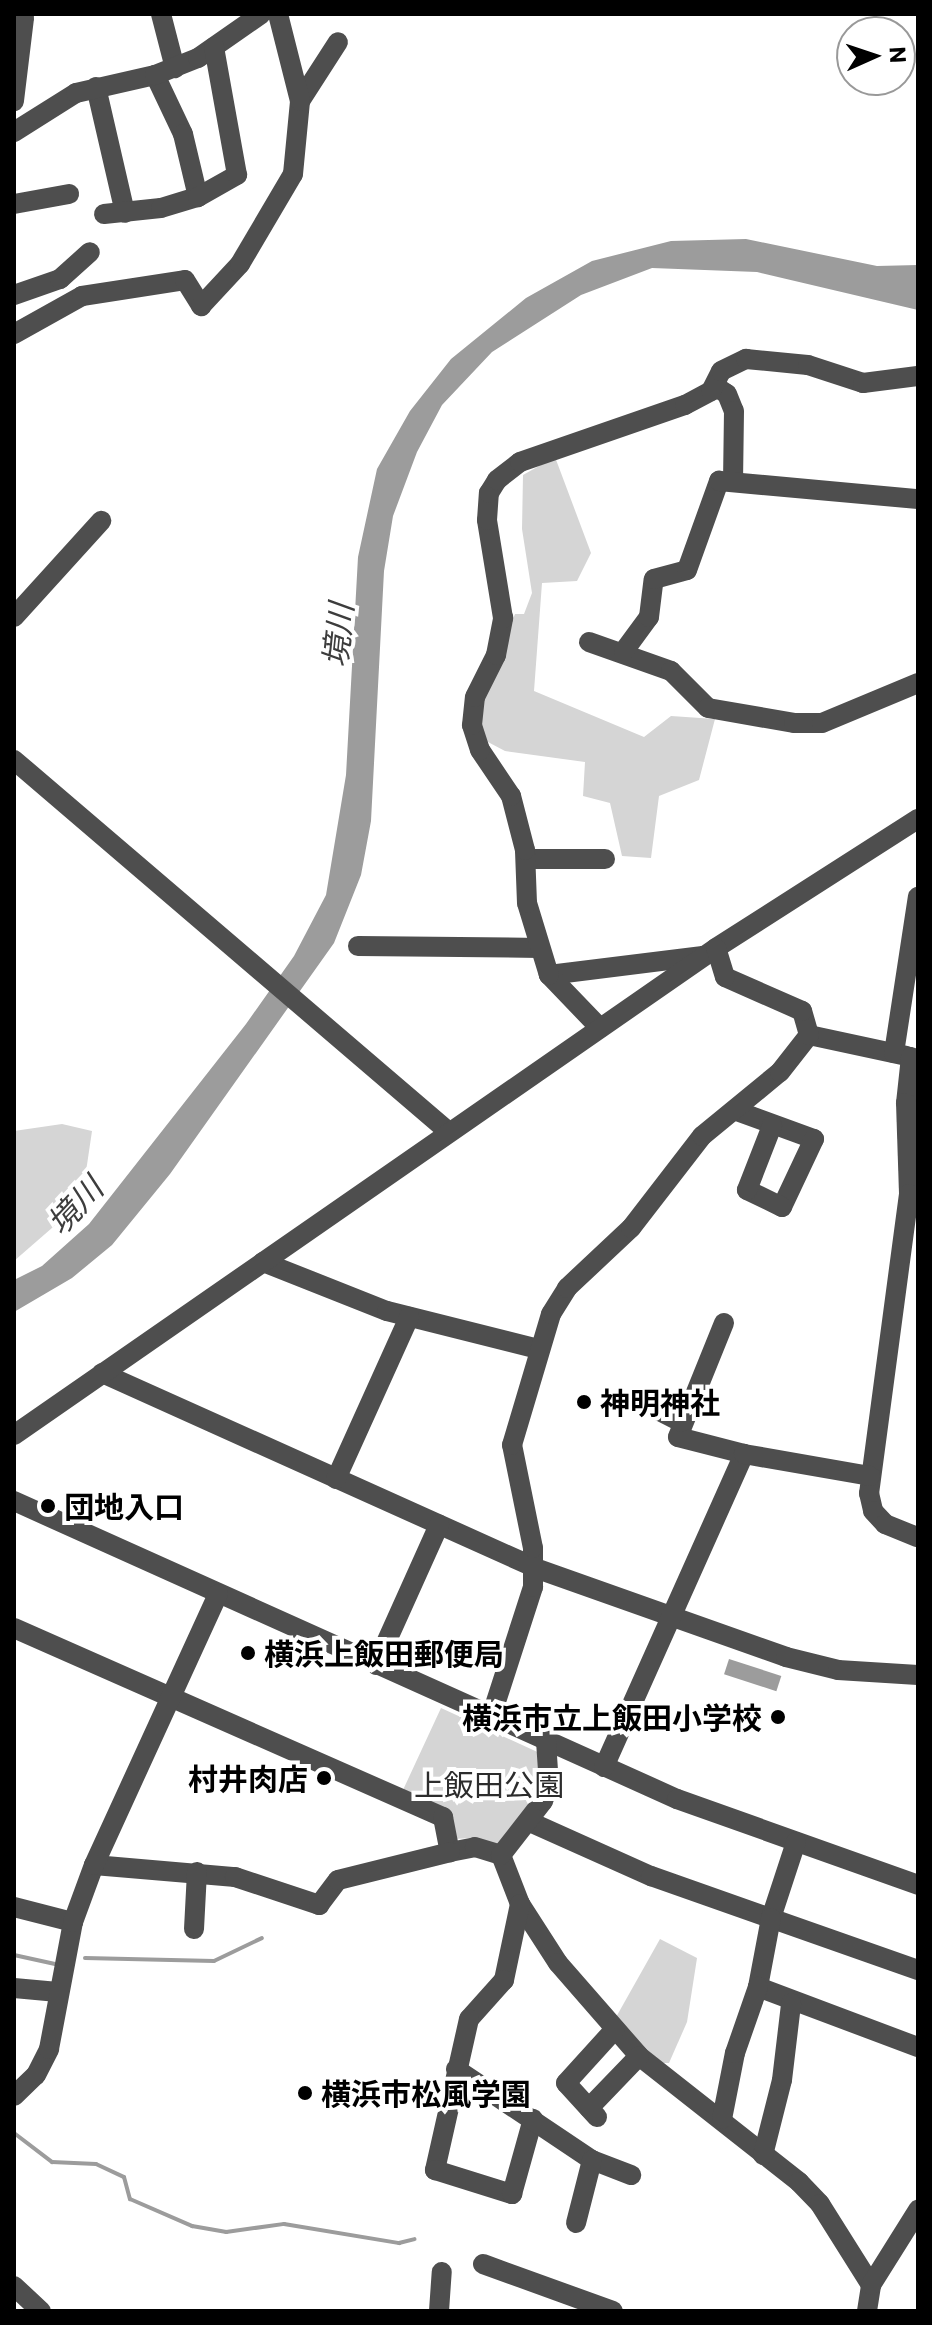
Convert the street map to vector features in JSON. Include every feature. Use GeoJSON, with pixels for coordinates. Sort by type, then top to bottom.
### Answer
{"type":"FeatureCollection","features":[{"type":"Feature","properties":{"kind":"street"},"geometry":{"type":"LineString","coordinates":[[161,14],[165,71],[198,197]]}},
{"type":"Feature","properties":{"kind":"street"},"geometry":{"type":"LineString","coordinates":[[14,132],[96,87],[165,71],[214,47],[242,21],[261,14]]}},
{"type":"Feature","properties":{"kind":"street"},"geometry":{"type":"LineString","coordinates":[[14,334],[82,296],[185,280],[201,306],[240,264],[293,174],[300,101],[278,14]]}},
{"type":"Feature","properties":{"kind":"street"},"geometry":{"type":"LineString","coordinates":[[14,101],[21,16]]}},
{"type":"Feature","properties":{"kind":"street"},"geometry":{"type":"LineString","coordinates":[[300,101],[338,42]]}},
{"type":"Feature","properties":{"kind":"street"},"geometry":{"type":"LineString","coordinates":[[104,214],[125,213],[198,197],[237,175],[214,47]]}},
{"type":"Feature","properties":{"kind":"street"},"geometry":{"type":"LineString","coordinates":[[96,87],[125,213]]}},
{"type":"Feature","properties":{"kind":"street"},"geometry":{"type":"LineString","coordinates":[[14,204],[69,194]]}},
{"type":"Feature","properties":{"kind":"street"},"geometry":{"type":"LineString","coordinates":[[14,295],[60,279],[90,252]]}},
{"type":"Feature","properties":{"kind":"street"},"geometry":{"type":"LineString","coordinates":[[600,1028],[549,975],[527,903],[526,859],[511,796],[480,750],[472,725],[475,697],[496,655],[503,618],[487,520],[489,493],[497,480],[520,462],[685,405],[715,386],[721,371],[760,358],[808,365],[863,383],[918,376]]}},
{"type":"Feature","properties":{"kind":"street"},"geometry":{"type":"LineString","coordinates":[[715,386],[727,394],[734,411],[733,482]]}},
{"type":"Feature","properties":{"kind":"street"},"geometry":{"type":"LineString","coordinates":[[624,651],[649,617],[654,579],[687,570],[719,481],[918,499]]}},
{"type":"Feature","properties":{"kind":"street"},"geometry":{"type":"LineString","coordinates":[[14,617],[101,521]]}},
{"type":"Feature","properties":{"kind":"street"},"geometry":{"type":"LineString","coordinates":[[589,642],[624,651],[671,671],[708,708],[794,723],[822,723],[918,683]]}},
{"type":"Feature","properties":{"kind":"street"},"geometry":{"type":"LineString","coordinates":[[14,760],[449,1132]]}},
{"type":"Feature","properties":{"kind":"street"},"geometry":{"type":"LineString","coordinates":[[14,1435],[711,952],[918,819]]}},
{"type":"Feature","properties":{"kind":"street"},"geometry":{"type":"LineString","coordinates":[[526,859],[605,859]]}},
{"type":"Feature","properties":{"kind":"street"},"geometry":{"type":"LineString","coordinates":[[918,897],[906,1103],[913,1187],[870,1476],[873,1511],[885,1524],[918,1537]]}},
{"type":"Feature","properties":{"kind":"street"},"geometry":{"type":"LineString","coordinates":[[358,946],[540,948]]}},
{"type":"Feature","properties":{"kind":"street"},"geometry":{"type":"LineString","coordinates":[[549,975],[711,952]]}},
{"type":"Feature","properties":{"kind":"street"},"geometry":{"type":"LineString","coordinates":[[491,1717],[535,1568],[512,1445],[538,1349],[567,1288],[615,1247],[702,1136],[737,1111],[797,1055],[809,1035],[802,1011],[725,977],[711,952]]}},
{"type":"Feature","properties":{"kind":"street"},"geometry":{"type":"LineString","coordinates":[[809,1035],[908,1056]]}},
{"type":"Feature","properties":{"kind":"street"},"geometry":{"type":"LineString","coordinates":[[737,1111],[772,1126]]}},
{"type":"Feature","properties":{"kind":"street"},"geometry":{"type":"LineString","coordinates":[[263,1262],[409,1317],[538,1349]]}},
{"type":"Feature","properties":{"kind":"street"},"geometry":{"type":"LineString","coordinates":[[336,1479],[409,1317]]}},
{"type":"Feature","properties":{"kind":"street"},"geometry":{"type":"LineString","coordinates":[[724,1323],[681,1422],[678,1437],[744,1454],[870,1476]]}},
{"type":"Feature","properties":{"kind":"street"},"geometry":{"type":"LineString","coordinates":[[102,1373],[535,1568],[825,1667],[918,1675]]}},
{"type":"Feature","properties":{"kind":"street"},"geometry":{"type":"LineString","coordinates":[[638,1400],[681,1422]]}},
{"type":"Feature","properties":{"kind":"street"},"geometry":{"type":"LineString","coordinates":[[604,1767],[744,1454]]}},
{"type":"Feature","properties":{"kind":"street"},"geometry":{"type":"LineString","coordinates":[[14,1501],[604,1767],[796,1842],[918,1885]]}},
{"type":"Feature","properties":{"kind":"street"},"geometry":{"type":"LineString","coordinates":[[376,1665],[439,1525]]}},
{"type":"Feature","properties":{"kind":"street"},"geometry":{"type":"LineString","coordinates":[[14,2096],[44,2062],[73,1922],[94,1865],[218,1594]]}},
{"type":"Feature","properties":{"kind":"street"},"geometry":{"type":"LineString","coordinates":[[14,1628],[443,1817],[450,1852]]}},
{"type":"Feature","properties":{"kind":"street"},"geometry":{"type":"LineString","coordinates":[[501,1855],[530,1822],[549,1785],[546,1741]]}},
{"type":"Feature","properties":{"kind":"street"},"geometry":{"type":"LineString","coordinates":[[530,1822],[651,1876],[918,1970]]}},
{"type":"Feature","properties":{"kind":"street"},"geometry":{"type":"LineString","coordinates":[[722,2119],[735,2053],[758,1987],[771,1918],[796,1842]]}},
{"type":"Feature","properties":{"kind":"street"},"geometry":{"type":"LineString","coordinates":[[94,1865],[197,1872],[257,1883],[319,1905],[338,1880],[475,1847],[501,1855]]}},
{"type":"Feature","properties":{"kind":"street"},"geometry":{"type":"LineString","coordinates":[[501,1855],[520,1904],[551,1954],[615,2029],[639,2056],[722,2119],[820,2204],[871,2285]]}},
{"type":"Feature","properties":{"kind":"street"},"geometry":{"type":"LineString","coordinates":[[194,1929],[197,1872]]}},
{"type":"Feature","properties":{"kind":"street"},"geometry":{"type":"LineString","coordinates":[[520,1904],[504,1980],[469,2019],[435,2170],[512,2194],[533,2119]]}},
{"type":"Feature","properties":{"kind":"street"},"geometry":{"type":"LineString","coordinates":[[14,1907],[73,1922]]}},
{"type":"Feature","properties":{"kind":"street"},"geometry":{"type":"LineString","coordinates":[[758,1987],[791,2004],[918,2047]]}},
{"type":"Feature","properties":{"kind":"street"},"geometry":{"type":"LineString","coordinates":[[14,1988],[58,1992]]}},
{"type":"Feature","properties":{"kind":"street"},"geometry":{"type":"LineString","coordinates":[[763,2155],[782,2080],[791,2004]]}},
{"type":"Feature","properties":{"kind":"street"},"geometry":{"type":"LineString","coordinates":[[615,2029],[566,2083],[593,2112],[639,2056]]}},
{"type":"Feature","properties":{"kind":"street"},"geometry":{"type":"LineString","coordinates":[[456,2069],[592,2160],[631,2175]]}},
{"type":"Feature","properties":{"kind":"street"},"geometry":{"type":"LineString","coordinates":[[576,2223],[592,2160]]}},
{"type":"Feature","properties":{"kind":"street"},"geometry":{"type":"LineString","coordinates":[[867,2311],[871,2285],[918,2210]]}},
{"type":"Feature","properties":{"kind":"street"},"geometry":{"type":"LineString","coordinates":[[483,2264],[613,2311]]}},
{"type":"Feature","properties":{"kind":"street"},"geometry":{"type":"LineString","coordinates":[[439,2311],[442,2272]]}},
{"type":"Feature","properties":{"kind":"street"},"geometry":{"type":"LineString","coordinates":[[14,2286],[41,2311]]}},
{"type":"Feature","properties":{"kind":"green space"},"geometry":{"type":"Polygon","coordinates":[[[555,457],[591,553],[577,581],[542,583],[534,691],[644,737],[671,716],[715,719],[699,780],[659,796],[651,858],[622,856],[610,803],[583,796],[585,762],[505,751],[486,741],[479,720],[487,683],[515,614],[524,614],[532,593],[522,529],[523,475],[555,457]]]}},
{"type":"Feature","properties":{"kind":"green space"},"geometry":{"type":"Polygon","coordinates":[[[62,1124],[92,1131],[84,1185],[60,1221],[14,1261],[14,1131],[62,1124]]]}},
{"type":"Feature","properties":{"kind":"green space","name":"上飯田公園"},"geometry":{"type":"Polygon","coordinates":[[[441,1708],[544,1755],[539,1793],[501,1847],[472,1838],[454,1839],[403,1790],[441,1708]]]}},
{"type":"Feature","properties":{"kind":"green space"},"geometry":{"type":"Polygon","coordinates":[[[660,1939],[697,1958],[687,2022],[669,2063],[655,2063],[615,2019],[660,1939]]]}},
{"type":"Feature","properties":{"kind":"shaded area"},"geometry":{"type":"Polygon","coordinates":[[[746,239],[877,266],[918,265],[918,310],[757,272],[652,268],[581,295],[492,352],[442,405],[417,452],[393,516],[384,571],[371,821],[361,875],[334,943],[170,1174],[112,1245],[72,1278],[14,1312],[14,1280],[42,1266],[89,1224],[246,1024],[294,956],[326,895],[346,775],[358,557],[377,469],[410,411],[451,359],[526,298],[592,261],[671,241],[746,239]]]}},
{"type":"Feature","properties":{"kind":"shaded area"},"geometry":{"type":"Polygon","coordinates":[[[729,1659],[781,1676],[776,1691],[724,1674],[729,1659]]]}},
{"type":"Feature","properties":{"kind":"waterway"},"geometry":{"type":"LineString","coordinates":[[85,1958],[214,1961],[262,1938]]}},
{"type":"Feature","properties":{"kind":"waterway"},"geometry":{"type":"LineString","coordinates":[[14,1955],[55,1964]]}},
{"type":"Feature","properties":{"kind":"waterway"},"geometry":{"type":"LineString","coordinates":[[14,2133],[52,2162],[96,2164],[124,2177],[130,2199],[192,2226],[226,2232],[284,2224],[399,2243],[415,2239]]}},
{"type":"Feature","properties":{"kind":"place","name":"神明神社"},"geometry":{"type":"Point","coordinates":[584,1402]}},
{"type":"Feature","properties":{"kind":"place","name":"団地入口"},"geometry":{"type":"Point","coordinates":[48,1506]}},
{"type":"Feature","properties":{"kind":"place","name":"横浜上飯田郵便局"},"geometry":{"type":"Point","coordinates":[248,1653]}},
{"type":"Feature","properties":{"kind":"place","name":"横浜市立上飯田小学校"},"geometry":{"type":"Point","coordinates":[778,1717]}},
{"type":"Feature","properties":{"kind":"place","name":"村井肉店"},"geometry":{"type":"Point","coordinates":[324,1778]}},
{"type":"Feature","properties":{"kind":"place","name":"横浜市松風学園"},"geometry":{"type":"Point","coordinates":[305,2093]}},
{"type":"Feature","properties":{"kind":"water label","name":"境川"},"geometry":{"type":"Point","coordinates":[337,635]}},
{"type":"Feature","properties":{"kind":"water label","name":"境川"},"geometry":{"type":"Point","coordinates":[74,1205]}}]}
